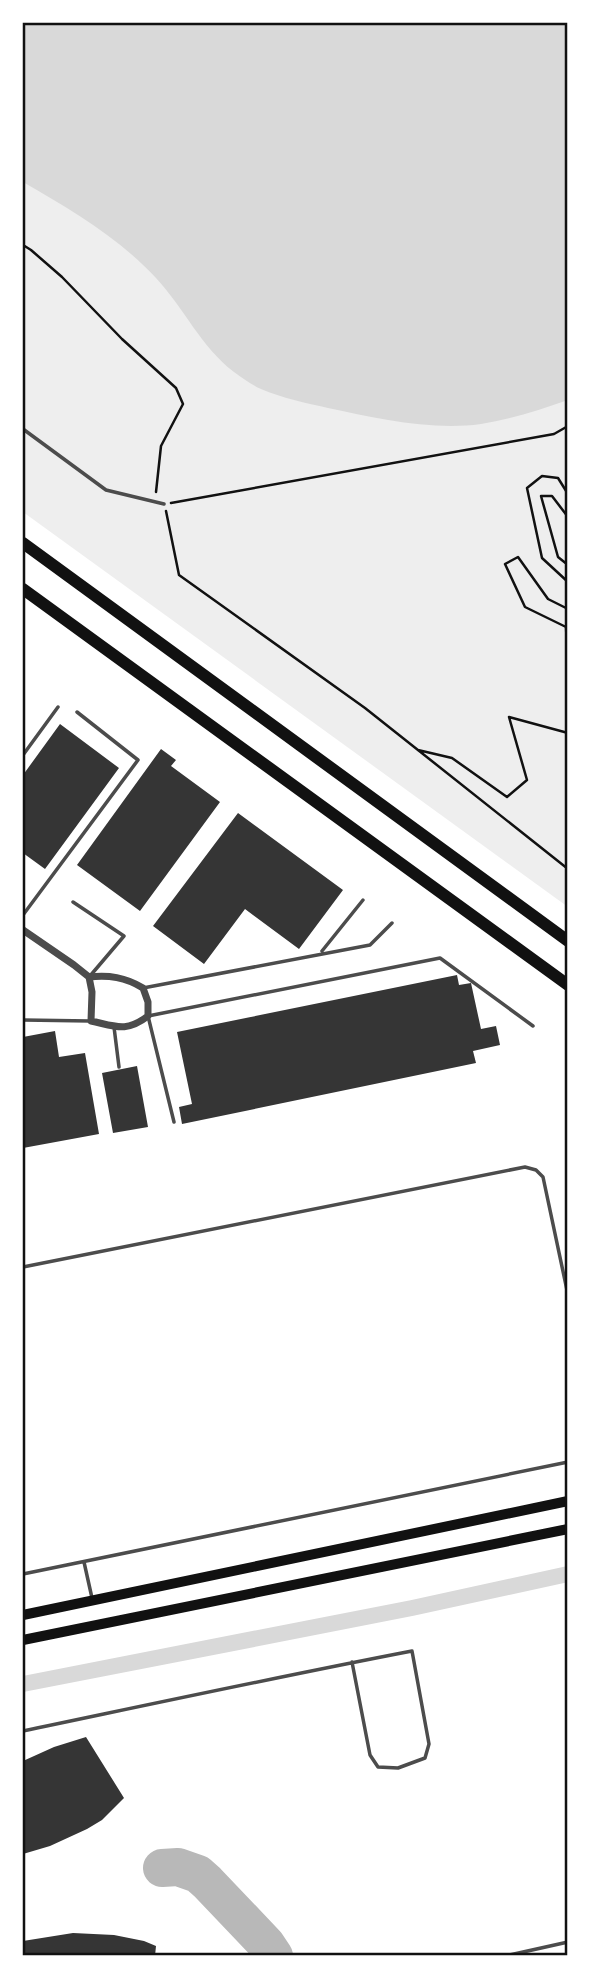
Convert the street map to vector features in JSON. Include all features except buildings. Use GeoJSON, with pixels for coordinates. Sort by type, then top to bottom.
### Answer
{"type":"FeatureCollection","features":[{"type":"Feature","properties":{"kind":"highway"},"geometry":{"type":"LineString","coordinates":[[23,542],[568,941]]}},
{"type":"Feature","properties":{"kind":"highway"},"geometry":{"type":"LineString","coordinates":[[23,589],[568,985]]}},
{"type":"Feature","properties":{"kind":"main road"},"geometry":{"type":"LineString","coordinates":[[23,1615],[568,1501]]}},
{"type":"Feature","properties":{"kind":"main road"},"geometry":{"type":"LineString","coordinates":[[23,1640],[568,1529]]}},
{"type":"Feature","properties":{"kind":"street"},"geometry":{"type":"LineString","coordinates":[[23,932],[89,977],[92,992],[91,1020],[114,1027],[128,1027],[148,1016],[148,1002],[143,988],[121,978],[89,977]]}},
{"type":"Feature","properties":{"kind":"lane"},"geometry":{"type":"LineString","coordinates":[[23,429],[106,490],[164,504]]}},
{"type":"Feature","properties":{"kind":"lane"},"geometry":{"type":"LineString","coordinates":[[23,755],[58,707]]}},
{"type":"Feature","properties":{"kind":"lane"},"geometry":{"type":"LineString","coordinates":[[23,915],[138,760],[77,712]]}},
{"type":"Feature","properties":{"kind":"lane"},"geometry":{"type":"LineString","coordinates":[[321,953],[363,900]]}},
{"type":"Feature","properties":{"kind":"lane"},"geometry":{"type":"LineString","coordinates":[[74,902],[124,936],[89,977]]}},
{"type":"Feature","properties":{"kind":"lane"},"geometry":{"type":"LineString","coordinates":[[143,988],[370,945],[392,923]]}},
{"type":"Feature","properties":{"kind":"lane"},"geometry":{"type":"LineString","coordinates":[[174,1122],[148,1016],[440,958],[533,1026]]}},
{"type":"Feature","properties":{"kind":"lane"},"geometry":{"type":"LineString","coordinates":[[23,1020],[91,1020]]}},
{"type":"Feature","properties":{"kind":"lane"},"geometry":{"type":"LineString","coordinates":[[114,1027],[119,1067]]}},
{"type":"Feature","properties":{"kind":"lane"},"geometry":{"type":"LineString","coordinates":[[23,1267],[529,1168],[543,1177],[568,1295]]}},
{"type":"Feature","properties":{"kind":"lane"},"geometry":{"type":"LineString","coordinates":[[23,1574],[568,1462]]}},
{"type":"Feature","properties":{"kind":"lane"},"geometry":{"type":"LineString","coordinates":[[84,1562],[92,1600]]}},
{"type":"Feature","properties":{"kind":"lane"},"geometry":{"type":"LineString","coordinates":[[23,1731],[352,1662],[412,1651],[429,1744],[425,1758],[398,1768],[378,1767],[370,1755],[352,1662]]}},
{"type":"Feature","properties":{"kind":"lane"},"geometry":{"type":"LineString","coordinates":[[505,1956],[568,1942]]}},
{"type":"Feature","properties":{"kind":"path"},"geometry":{"type":"LineString","coordinates":[[23,245],[62,277],[122,339],[176,388],[183,404],[161,446],[155,502]]}},
{"type":"Feature","properties":{"kind":"path"},"geometry":{"type":"LineString","coordinates":[[568,426],[554,434],[164,504],[179,575],[365,708],[568,869]]}},
{"type":"Feature","properties":{"kind":"path"},"geometry":{"type":"LineString","coordinates":[[568,494],[558,478],[542,476],[527,488],[542,558],[568,582]]}},
{"type":"Feature","properties":{"kind":"path"},"geometry":{"type":"LineString","coordinates":[[568,517],[552,496],[541,496],[558,557],[568,565]]}},
{"type":"Feature","properties":{"kind":"path"},"geometry":{"type":"LineString","coordinates":[[568,609],[548,598],[518,557],[505,564],[525,607],[566,627],[568,672]]}},
{"type":"Feature","properties":{"kind":"path"},"geometry":{"type":"LineString","coordinates":[[415,750],[452,758],[507,797],[527,780],[509,717],[568,733]]}},
{"type":"Feature","properties":{"kind":"shaded area"},"geometry":{"type":"Polygon","coordinates":[[[23,23],[568,23],[568,907],[23,512],[23,23]]]}},
{"type":"Feature","properties":{"kind":"shaded area"},"geometry":{"type":"Polygon","coordinates":[[[23,23],[568,23],[568,400],[481,424],[423,425],[365,416],[294,400],[261,389],[244,379],[212,351],[142,263],[93,225],[23,182],[23,23]]]}},
{"type":"Feature","properties":{"kind":"waterway"},"geometry":{"type":"LineString","coordinates":[[23,1684],[412,1608],[568,1574]]}},
{"type":"Feature","properties":{"kind":"taxiway"},"geometry":{"type":"LineString","coordinates":[[162,1868],[178,1867],[198,1874],[266,1944],[274,1956]]}}]}
